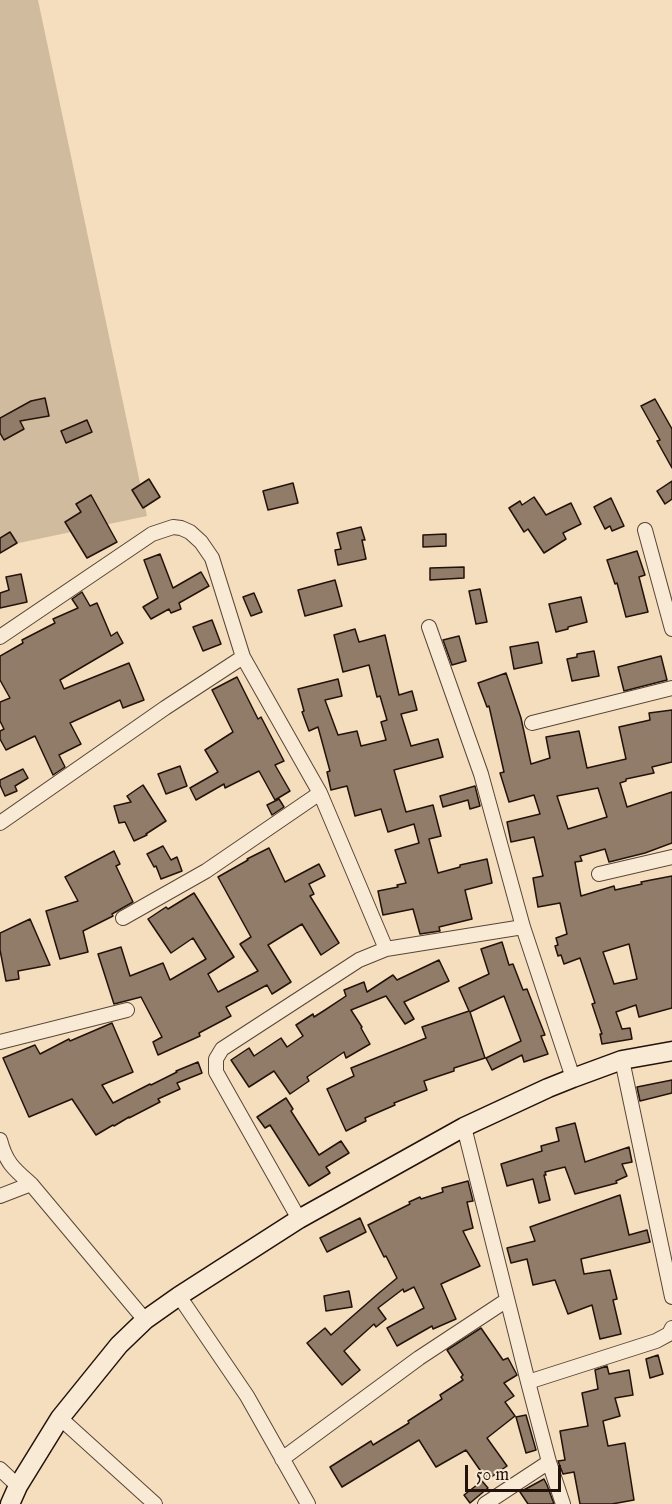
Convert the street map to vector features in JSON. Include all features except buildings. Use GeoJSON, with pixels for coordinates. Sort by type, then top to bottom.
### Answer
{"type":"FeatureCollection","features":[{"type":"Feature","properties":{"kind":"street"},"geometry":{"type":"LineString","coordinates":[[0,636],[152,534],[173,527],[190,532],[201,542],[212,558],[243,657],[320,793],[386,948]]}},
{"type":"Feature","properties":{"kind":"street"},"geometry":{"type":"LineString","coordinates":[[645,530],[672,629]]}},
{"type":"Feature","properties":{"kind":"street"},"geometry":{"type":"LineString","coordinates":[[429,627],[481,774],[523,927],[573,1078]]}},
{"type":"Feature","properties":{"kind":"street"},"geometry":{"type":"LineString","coordinates":[[0,823],[165,708],[243,657]]}},
{"type":"Feature","properties":{"kind":"street"},"geometry":{"type":"LineString","coordinates":[[532,723],[672,688]]}},
{"type":"Feature","properties":{"kind":"street"},"geometry":{"type":"LineString","coordinates":[[123,918],[206,871],[320,793]]}},
{"type":"Feature","properties":{"kind":"street"},"geometry":{"type":"LineString","coordinates":[[599,874],[672,857]]}},
{"type":"Feature","properties":{"kind":"street"},"geometry":{"type":"LineString","coordinates":[[299,1219],[216,1072],[216,1059],[222,1049],[358,960],[386,948],[523,927]]}},
{"type":"Feature","properties":{"kind":"street"},"geometry":{"type":"LineString","coordinates":[[0,1042],[127,1010]]}},
{"type":"Feature","properties":{"kind":"street"},"geometry":{"type":"LineString","coordinates":[[10,1504],[18,1486],[60,1418],[119,1345],[145,1320],[179,1296],[299,1219],[464,1127],[548,1088],[622,1060],[672,1051]]}},
{"type":"Feature","properties":{"kind":"street"},"geometry":{"type":"LineString","coordinates":[[622,1060],[672,1298]]}},
{"type":"Feature","properties":{"kind":"street"},"geometry":{"type":"LineString","coordinates":[[464,1127],[549,1462],[563,1504]]}},
{"type":"Feature","properties":{"kind":"street"},"geometry":{"type":"LineString","coordinates":[[0,1140],[10,1165],[30,1184],[145,1320]]}},
{"type":"Feature","properties":{"kind":"street"},"geometry":{"type":"LineString","coordinates":[[0,1197],[30,1184]]}},
{"type":"Feature","properties":{"kind":"street"},"geometry":{"type":"LineString","coordinates":[[179,1296],[247,1396],[308,1504]]}},
{"type":"Feature","properties":{"kind":"street"},"geometry":{"type":"LineString","coordinates":[[282,1459],[419,1358],[507,1299]]}},
{"type":"Feature","properties":{"kind":"street"},"geometry":{"type":"LineString","coordinates":[[528,1382],[656,1341],[669,1334],[672,1328]]}},
{"type":"Feature","properties":{"kind":"street"},"geometry":{"type":"LineString","coordinates":[[60,1418],[155,1504]]}},
{"type":"Feature","properties":{"kind":"street"},"geometry":{"type":"LineString","coordinates":[[485,1504],[549,1462]]}},
{"type":"Feature","properties":{"kind":"street"},"geometry":{"type":"LineString","coordinates":[[0,1469],[18,1486]]}},
{"type":"Feature","properties":{"kind":"shaded area"},"geometry":{"type":"Polygon","coordinates":[[[0,0],[38,0],[147,516],[0,547],[0,0]]]}}]}
